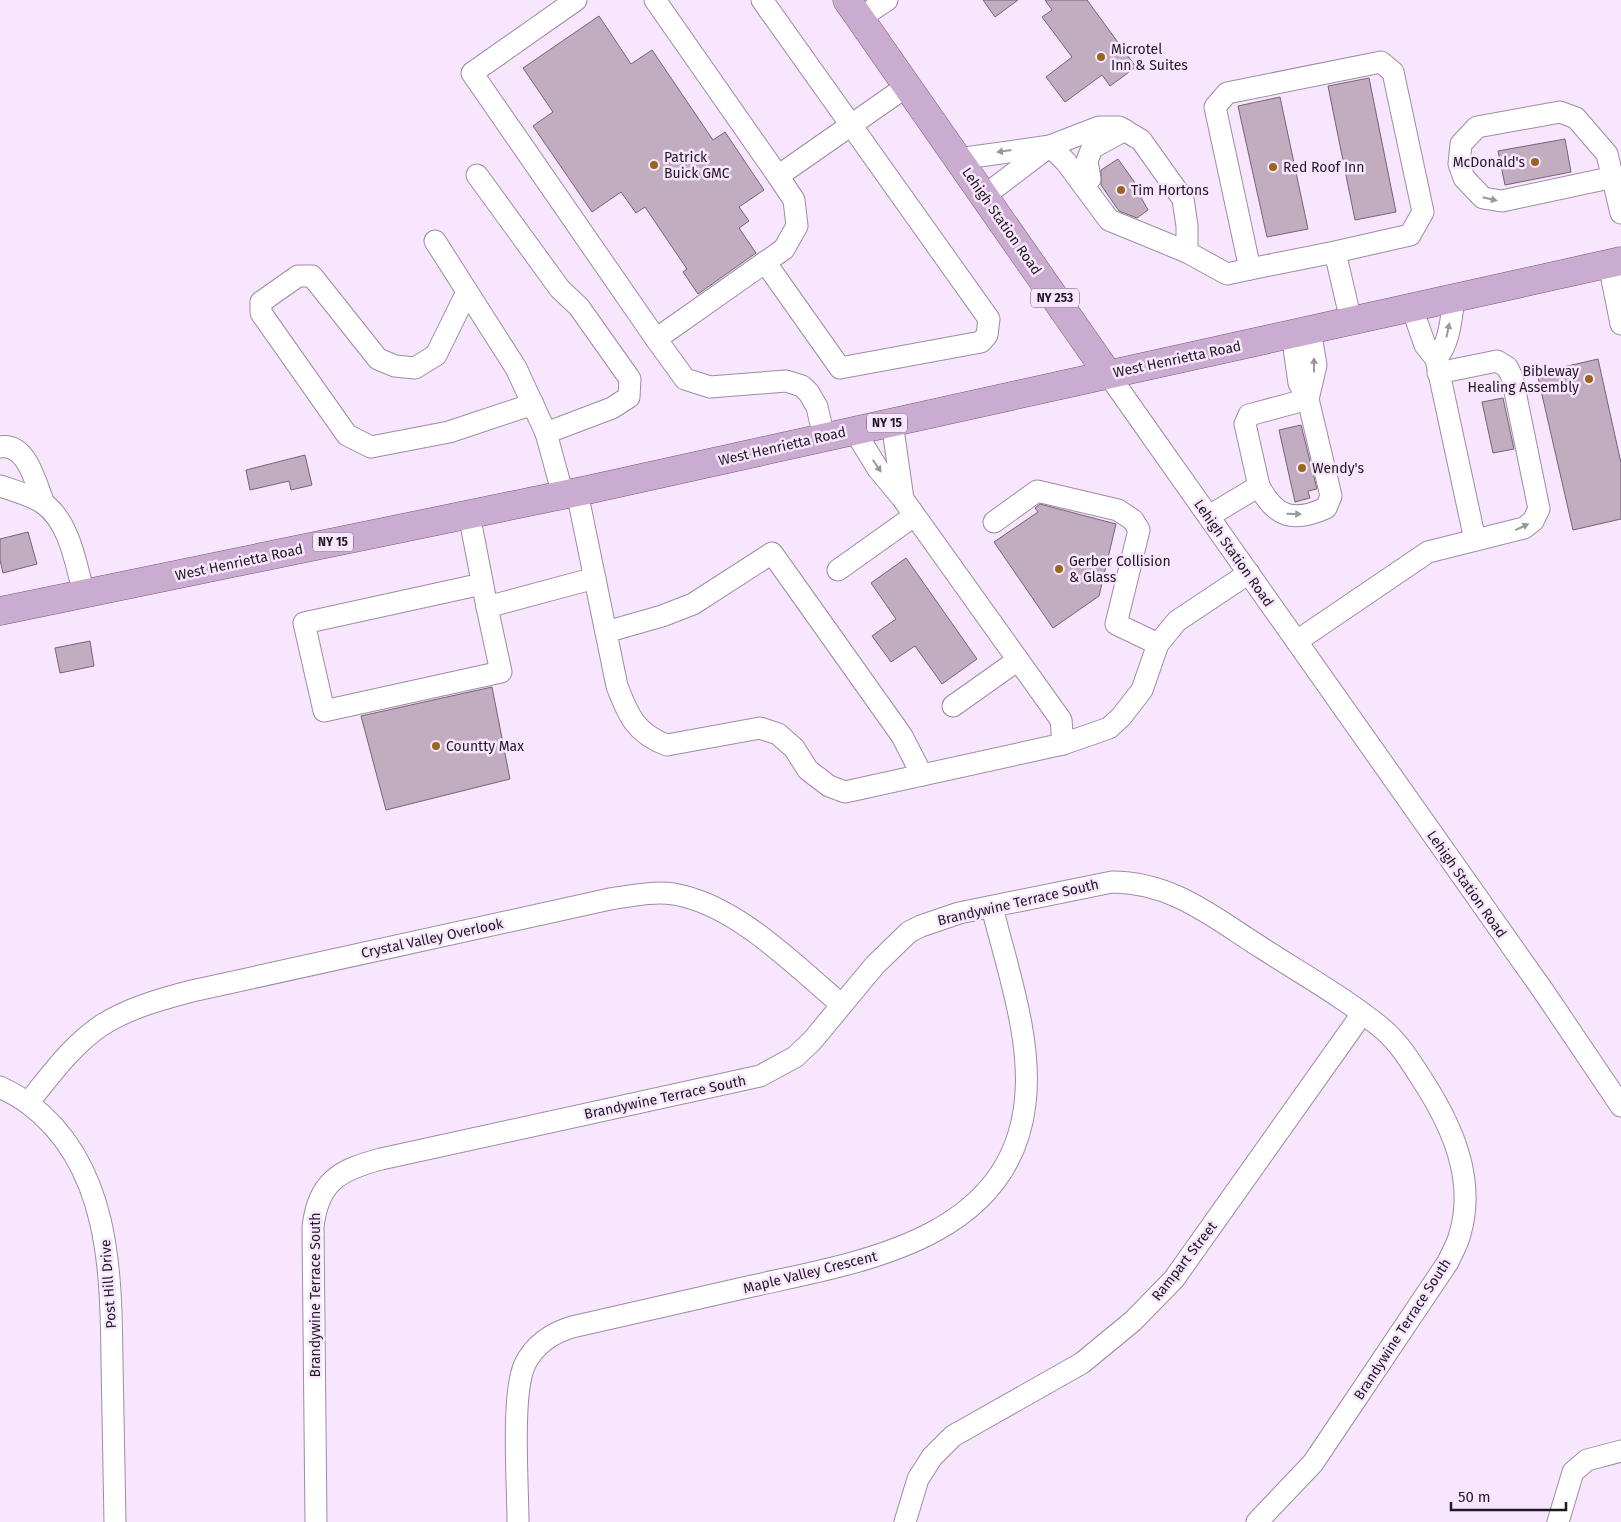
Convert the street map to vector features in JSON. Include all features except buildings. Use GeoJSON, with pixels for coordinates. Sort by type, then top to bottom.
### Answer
{"type":"FeatureCollection","features":[{"type":"Feature","properties":{"kind":"main road","name":"Lehigh Station Road"},"geometry":{"type":"LineString","coordinates":[[853,9],[1108,374]]}},
{"type":"Feature","properties":{"kind":"main road","name":"West Henrietta Road"},"geometry":{"type":"LineString","coordinates":[[0,611],[570,493],[1615,263]]}},
{"type":"Feature","properties":{"kind":"street"},"geometry":{"type":"LineString","coordinates":[[576,0],[472,73],[685,379],[710,387],[786,381],[802,386],[809,393],[817,407],[824,437]]}},
{"type":"Feature","properties":{"kind":"street"},"geometry":{"type":"LineString","coordinates":[[655,0],[794,200],[797,226],[784,249],[656,338]]}},
{"type":"Feature","properties":{"kind":"street"},"geometry":{"type":"LineString","coordinates":[[762,0],[989,319],[987,336],[981,342],[840,368],[765,262]]}},
{"type":"Feature","properties":{"kind":"street"},"geometry":{"type":"LineString","coordinates":[[853,9],[887,0]]}},
{"type":"Feature","properties":{"kind":"street"},"geometry":{"type":"LineString","coordinates":[[1050,146],[1066,162],[1109,220],[1186,252],[1227,274],[1410,235],[1423,212],[1393,72],[1381,62],[1227,93],[1216,107],[1250,269]]}},
{"type":"Feature","properties":{"kind":"street"},"geometry":{"type":"LineString","coordinates":[[778,176],[907,86]]}},
{"type":"Feature","properties":{"kind":"street"},"geometry":{"type":"LineString","coordinates":[[1614,177],[1502,201],[1484,198],[1464,178],[1459,164],[1461,144],[1477,127],[1560,112],[1576,118],[1607,154],[1614,177],[1621,213]]}},
{"type":"Feature","properties":{"kind":"street"},"geometry":{"type":"LineString","coordinates":[[958,159],[1050,146],[1100,127],[1119,127],[1141,140],[1183,199],[1187,226],[1186,252]]}},
{"type":"Feature","properties":{"kind":"street"},"geometry":{"type":"LineString","coordinates":[[1083,185],[1090,179],[1087,161],[1092,148],[1125,130]]}},
{"type":"Feature","properties":{"kind":"street"},"geometry":{"type":"LineString","coordinates":[[984,196],[1050,146]]}},
{"type":"Feature","properties":{"kind":"street"},"geometry":{"type":"LineString","coordinates":[[478,175],[560,289],[579,307],[630,379],[629,397],[612,408],[546,433]]}},
{"type":"Feature","properties":{"kind":"street"},"geometry":{"type":"LineString","coordinates":[[435,241],[516,368],[546,433],[570,493],[595,578],[617,686],[629,717],[652,740],[667,745],[760,728],[778,734],[794,748],[808,770],[829,786],[845,792],[1062,744],[1109,728],[1122,717],[1142,690],[1158,644],[1177,621],[1249,573]]}},
{"type":"Feature","properties":{"kind":"street"},"geometry":{"type":"LineString","coordinates":[[1335,252],[1351,321]]}},
{"type":"Feature","properties":{"kind":"street"},"geometry":{"type":"LineString","coordinates":[[1615,263],[1621,324]]}},
{"type":"Feature","properties":{"kind":"street"},"geometry":{"type":"LineString","coordinates":[[468,292],[436,354],[415,368],[394,366],[378,359],[312,276],[298,276],[261,302],[261,313],[347,435],[371,447],[449,432],[532,404]]}},
{"type":"Feature","properties":{"kind":"street"},"geometry":{"type":"LineString","coordinates":[[1437,366],[1448,336],[1454,298]]}},
{"type":"Feature","properties":{"kind":"street"},"geometry":{"type":"LineString","coordinates":[[1412,308],[1425,345],[1437,366],[1476,540]]}},
{"type":"Feature","properties":{"kind":"street"},"geometry":{"type":"LineString","coordinates":[[1301,332],[1316,365],[1308,399],[1331,496],[1326,508],[1296,516],[1285,514],[1268,503],[1259,486],[1245,424],[1249,415],[1308,399]]}},
{"type":"Feature","properties":{"kind":"street"},"geometry":{"type":"LineString","coordinates":[[1297,641],[1428,552],[1524,528],[1533,521],[1539,509],[1512,377],[1508,367],[1497,361],[1437,366]]}},
{"type":"Feature","properties":{"kind":"street","name":"Lehigh Station Road"},"geometry":{"type":"LineString","coordinates":[[1108,374],[1297,641],[1621,1106]]}},
{"type":"Feature","properties":{"kind":"street"},"geometry":{"type":"LineString","coordinates":[[892,422],[908,508]]}},
{"type":"Feature","properties":{"kind":"street"},"geometry":{"type":"LineString","coordinates":[[854,430],[878,469],[1060,720],[1062,744]]}},
{"type":"Feature","properties":{"kind":"street"},"geometry":{"type":"LineString","coordinates":[[0,446],[16,449],[20,454],[29,466],[44,504]]}},
{"type":"Feature","properties":{"kind":"street"},"geometry":{"type":"LineString","coordinates":[[0,486],[30,496],[44,504],[56,516],[64,530],[84,594]]}},
{"type":"Feature","properties":{"kind":"street"},"geometry":{"type":"LineString","coordinates":[[1209,516],[1259,486]]}},
{"type":"Feature","properties":{"kind":"street"},"geometry":{"type":"LineString","coordinates":[[994,522],[1036,491],[1118,510],[1133,520],[1139,530],[1116,624],[1158,644]]}},
{"type":"Feature","properties":{"kind":"street"},"geometry":{"type":"LineString","coordinates":[[838,570],[908,508]]}},
{"type":"Feature","properties":{"kind":"street"},"geometry":{"type":"LineString","coordinates":[[469,514],[501,672],[324,711],[304,623],[482,584]]}},
{"type":"Feature","properties":{"kind":"street"},"geometry":{"type":"LineString","coordinates":[[606,632],[662,616],[692,604],[772,553],[902,736],[922,775]]}},
{"type":"Feature","properties":{"kind":"street"},"geometry":{"type":"LineString","coordinates":[[487,607],[595,578]]}},
{"type":"Feature","properties":{"kind":"street"},"geometry":{"type":"LineString","coordinates":[[953,706],[1018,660]]}},
{"type":"Feature","properties":{"kind":"street","name":"Brandywine Terrace South"},"geometry":{"type":"LineString","coordinates":[[316,1522],[313,1227],[315,1206],[323,1190],[336,1178],[358,1166],[381,1159],[760,1076],[795,1057],[812,1040],[874,965],[909,932],[959,913],[992,908],[1083,886],[1112,882],[1133,882],[1155,886],[1180,896],[1362,1014],[1385,1031],[1406,1055],[1441,1110],[1456,1140],[1463,1170],[1464,1215],[1460,1235],[1448,1262],[1313,1463],[1257,1522]]}},
{"type":"Feature","properties":{"kind":"street","name":"Crystal Valley Overlook"},"geometry":{"type":"LineString","coordinates":[[28,1103],[76,1046],[101,1026],[126,1012],[156,1001],[532,916],[646,893],[673,894],[697,899],[720,909],[743,924],[841,1004]]}},
{"type":"Feature","properties":{"kind":"street","name":"Maple Valley Crescent"},"geometry":{"type":"LineString","coordinates":[[518,1522],[518,1403],[521,1377],[530,1355],[547,1338],[572,1326],[877,1257],[946,1226],[973,1205],[993,1184],[1009,1160],[1019,1133],[1025,1104],[1026,1077],[1019,1020],[992,908]]}},
{"type":"Feature","properties":{"kind":"street","name":"Rampart Street"},"geometry":{"type":"LineString","coordinates":[[906,1522],[918,1479],[932,1457],[953,1436],[1082,1363],[1120,1333],[1167,1286],[1362,1014]]}},
{"type":"Feature","properties":{"kind":"street","name":"Post Hill Drive"},"geometry":{"type":"LineString","coordinates":[[0,1087],[28,1103],[58,1132],[71,1150],[86,1178],[104,1235],[111,1294],[115,1522]]}},
{"type":"Feature","properties":{"kind":"street"},"geometry":{"type":"LineString","coordinates":[[1558,1522],[1573,1472],[1587,1460],[1621,1451]]}},
{"type":"Feature","properties":{"kind":"place","name":"Microtel Inn & Suites"},"geometry":{"type":"Point","coordinates":[1101,57]}},
{"type":"Feature","properties":{"kind":"place","name":"McDonald's"},"geometry":{"type":"Point","coordinates":[1535,162]}},
{"type":"Feature","properties":{"kind":"place","name":"Patrick Buick GMC"},"geometry":{"type":"Point","coordinates":[654,165]}},
{"type":"Feature","properties":{"kind":"place","name":"Red Roof Inn"},"geometry":{"type":"Point","coordinates":[1273,167]}},
{"type":"Feature","properties":{"kind":"place","name":"Tim Hortons"},"geometry":{"type":"Point","coordinates":[1121,190]}},
{"type":"Feature","properties":{"kind":"place","name":"Bibleway Healing Assembly"},"geometry":{"type":"Point","coordinates":[1589,379]}},
{"type":"Feature","properties":{"kind":"place","name":"Wendy's"},"geometry":{"type":"Point","coordinates":[1302,468]}},
{"type":"Feature","properties":{"kind":"place","name":"Gerber Collision & Glass"},"geometry":{"type":"Point","coordinates":[1059,569]}},
{"type":"Feature","properties":{"kind":"place","name":"Countty Max"},"geometry":{"type":"Point","coordinates":[436,746]}}]}
